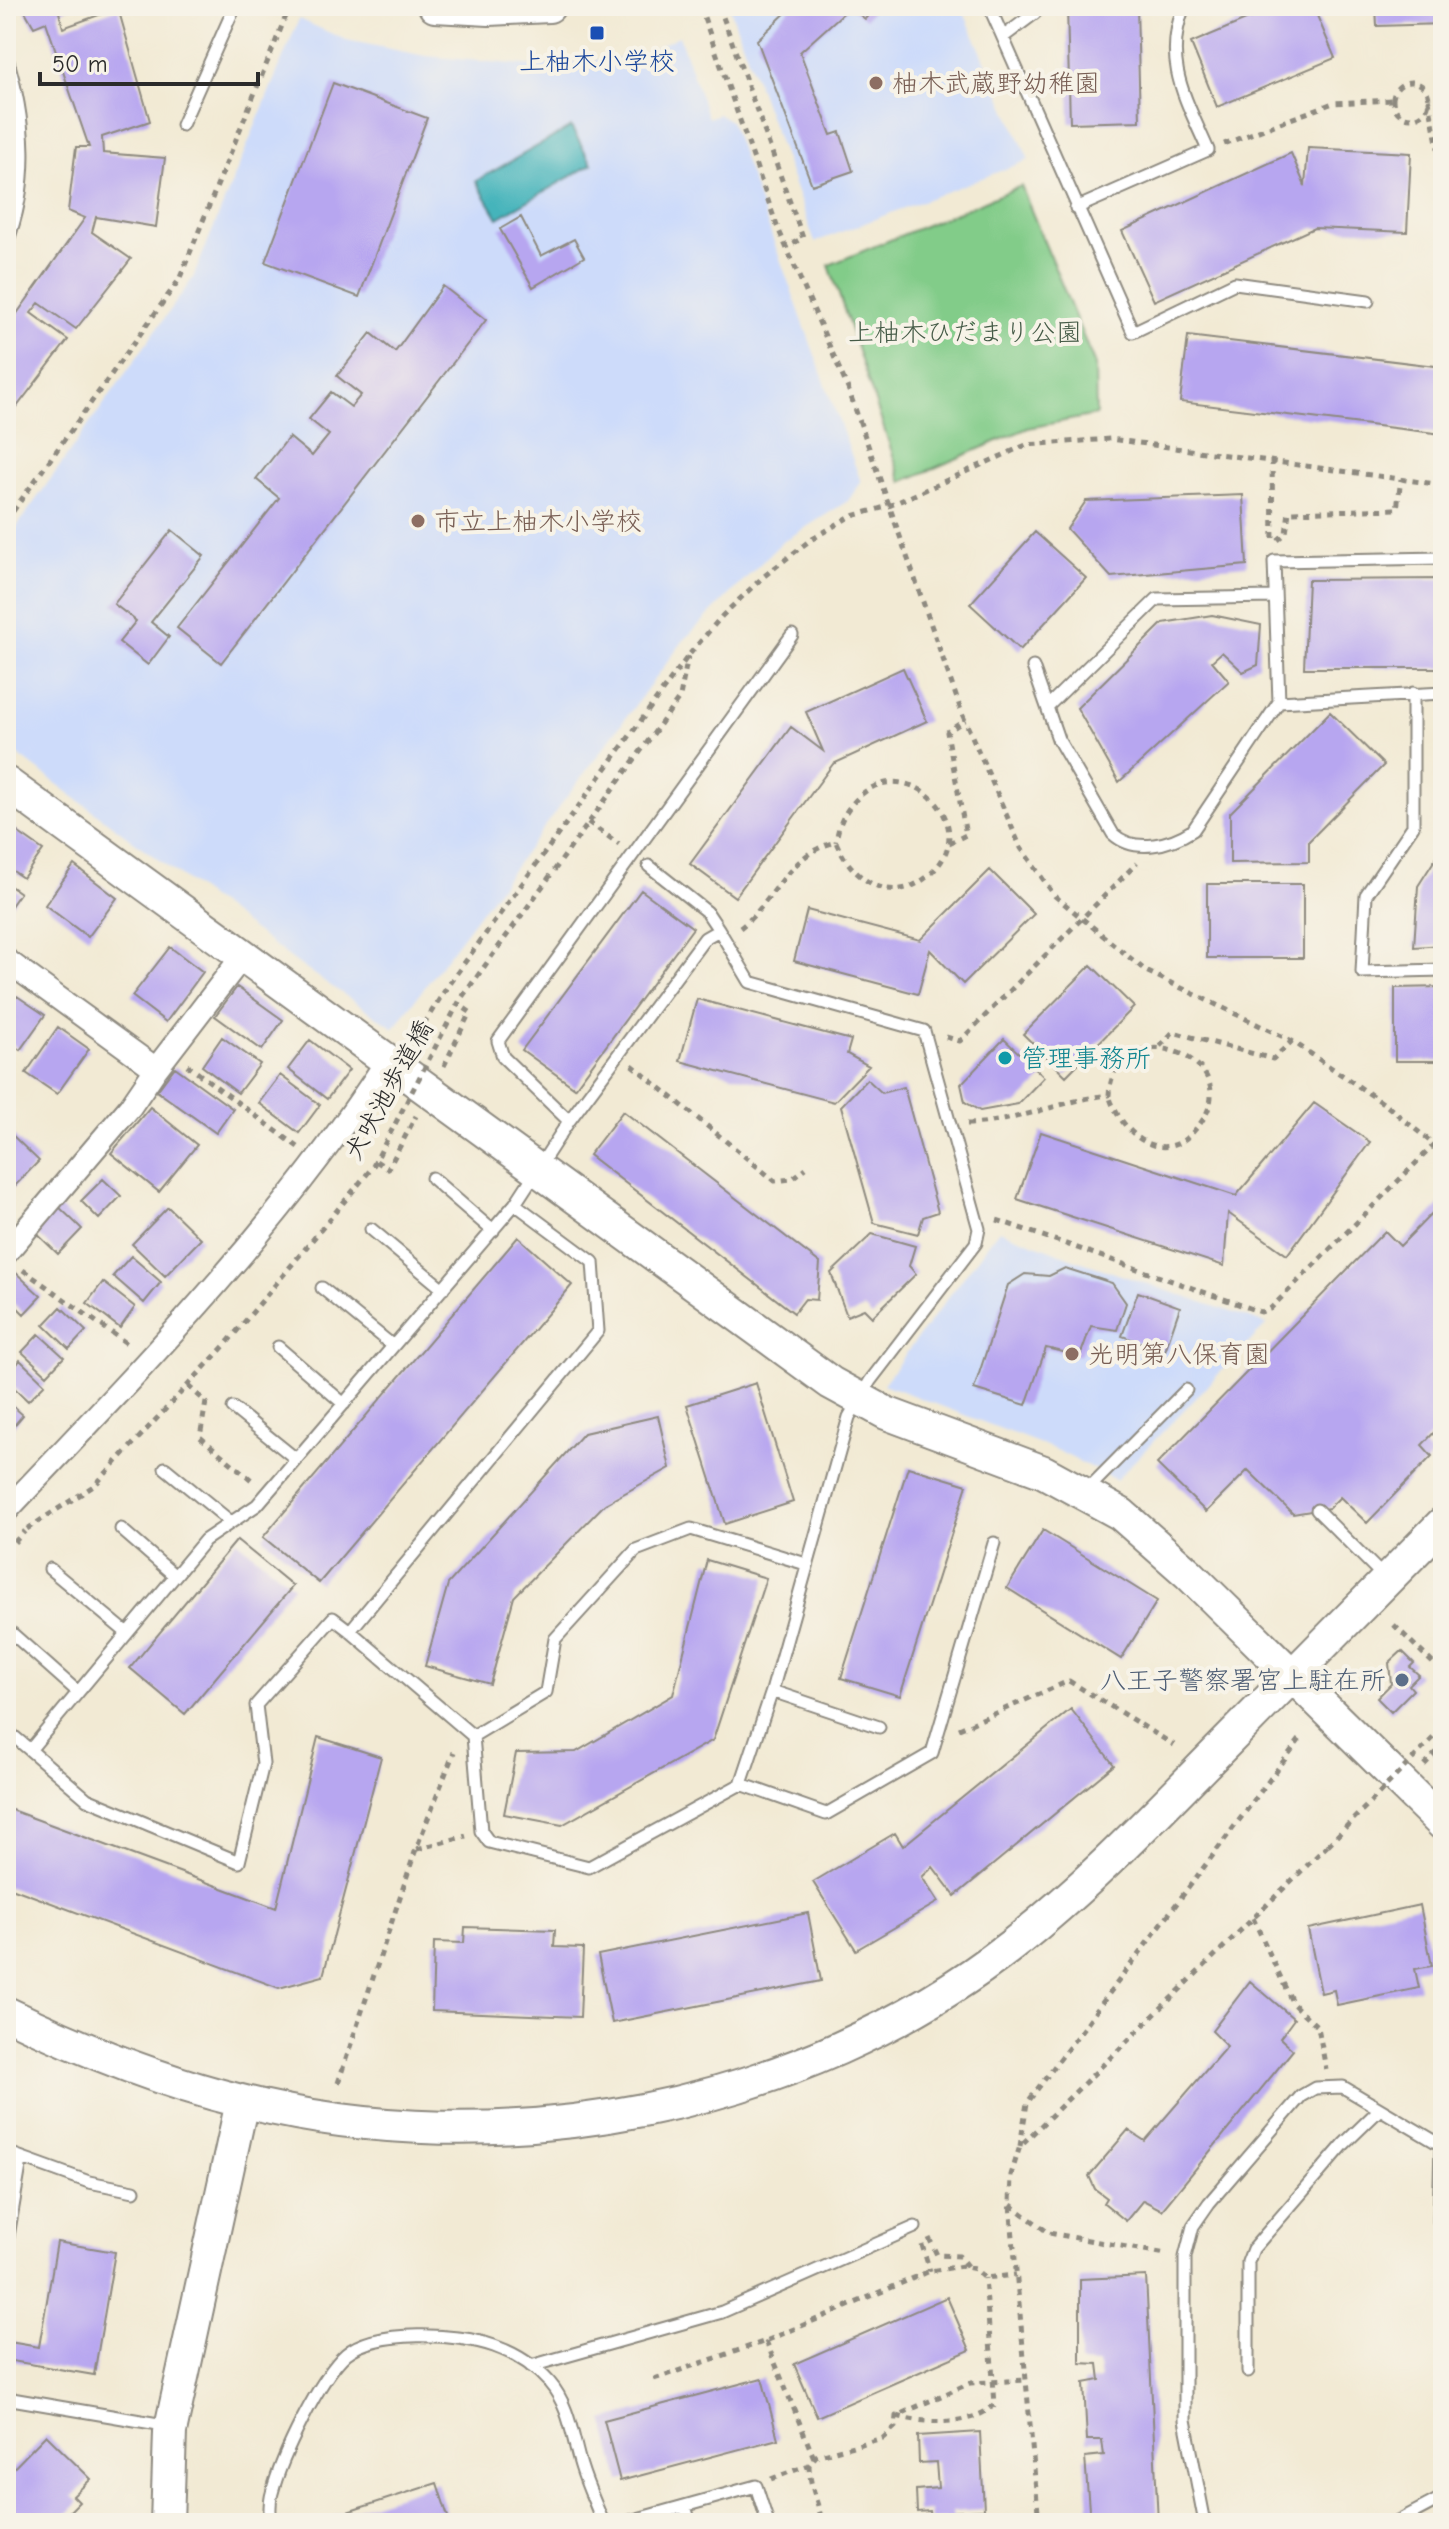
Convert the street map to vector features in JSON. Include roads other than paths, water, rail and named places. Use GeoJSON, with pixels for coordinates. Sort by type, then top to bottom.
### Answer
{"type":"FeatureCollection","features":[{"type":"Feature","properties":{"kind":"street"},"geometry":{"type":"LineString","coordinates":[[435,6],[489,9],[549,6]]}},
{"type":"Feature","properties":{"kind":"street"},"geometry":{"type":"LineString","coordinates":[[6,783],[242,957],[397,1056],[539,1172],[730,1313],[859,1399],[886,1413],[1044,1472],[1121,1514],[1161,1547],[1443,1824]]}},
{"type":"Feature","properties":{"kind":"street"},"geometry":{"type":"LineString","coordinates":[[12,1260],[242,957]]}},
{"type":"Feature","properties":{"kind":"street"},"geometry":{"type":"LineString","coordinates":[[6,960],[163,1061]]}},
{"type":"Feature","properties":{"kind":"street"},"geometry":{"type":"LineString","coordinates":[[6,1511],[150,1359],[268,1220],[397,1056]]}},
{"type":"Feature","properties":{"kind":"street"},"geometry":{"type":"LineString","coordinates":[[6,2013],[142,2070],[242,2102],[385,2124],[529,2125],[615,2115],[718,2092],[807,2060],[917,2007],[1010,1947],[1129,1841],[1443,1523]]}},
{"type":"Feature","properties":{"kind":"street"},"geometry":{"type":"LineString","coordinates":[[167,2523],[166,2483],[171,2426],[242,2102]]}},
{"type":"Feature","properties":{"kind":"lane"},"geometry":{"type":"LineString","coordinates":[[182,125],[235,6]]}},
{"type":"Feature","properties":{"kind":"lane"},"geometry":{"type":"LineString","coordinates":[[989,6],[1133,332],[1235,283],[1368,301]]}},
{"type":"Feature","properties":{"kind":"lane"},"geometry":{"type":"LineString","coordinates":[[1003,37],[1035,13],[1036,6]]}},
{"type":"Feature","properties":{"kind":"lane"},"geometry":{"type":"LineString","coordinates":[[1076,208],[1208,150],[1175,69],[1175,39],[1184,6]]}},
{"type":"Feature","properties":{"kind":"lane"},"geometry":{"type":"LineString","coordinates":[[6,55],[25,136],[22,181],[6,245]]}},
{"type":"Feature","properties":{"kind":"lane"},"geometry":{"type":"LineString","coordinates":[[1033,667],[1058,739],[1113,834],[1132,844],[1155,845],[1176,841],[1193,830],[1279,702],[1274,561],[1443,558]]}},
{"type":"Feature","properties":{"kind":"lane"},"geometry":{"type":"LineString","coordinates":[[1047,707],[1157,599],[1274,597]]}},
{"type":"Feature","properties":{"kind":"lane"},"geometry":{"type":"LineString","coordinates":[[569,1121],[503,1057],[498,1041],[792,635]]}},
{"type":"Feature","properties":{"kind":"lane"},"geometry":{"type":"LineString","coordinates":[[1413,693],[1413,826],[1366,895],[1362,972],[1443,970]]}},
{"type":"Feature","properties":{"kind":"lane"},"geometry":{"type":"LineString","coordinates":[[1279,702],[1443,693]]}},
{"type":"Feature","properties":{"kind":"lane"},"geometry":{"type":"LineString","coordinates":[[6,1730],[87,1799],[239,1862],[263,1764],[256,1705],[333,1618],[468,1732],[481,1831],[489,1842],[589,1867],[741,1784],[772,1691],[849,1417],[979,1236],[924,1031],[750,982],[707,912],[649,866]]}},
{"type":"Feature","properties":{"kind":"lane"},"geometry":{"type":"LineString","coordinates":[[30,1750],[205,1540],[267,1493],[493,1231],[539,1172],[569,1121],[705,938],[719,930]]}},
{"type":"Feature","properties":{"kind":"lane"},"geometry":{"type":"LineString","coordinates":[[432,1178],[493,1231]]}},
{"type":"Feature","properties":{"kind":"lane"},"geometry":{"type":"LineString","coordinates":[[350,1631],[598,1331],[593,1262],[515,1204]]}},
{"type":"Feature","properties":{"kind":"lane"},"geometry":{"type":"LineString","coordinates":[[371,1229],[443,1289]]}},
{"type":"Feature","properties":{"kind":"lane"},"geometry":{"type":"LineString","coordinates":[[322,1288],[393,1346]]}},
{"type":"Feature","properties":{"kind":"lane"},"geometry":{"type":"LineString","coordinates":[[278,1347],[344,1404]]}},
{"type":"Feature","properties":{"kind":"lane"},"geometry":{"type":"LineString","coordinates":[[1085,1492],[1186,1390]]}},
{"type":"Feature","properties":{"kind":"lane"},"geometry":{"type":"LineString","coordinates":[[233,1408],[296,1459]]}},
{"type":"Feature","properties":{"kind":"lane"},"geometry":{"type":"LineString","coordinates":[[165,1468],[231,1522]]}},
{"type":"Feature","properties":{"kind":"lane"},"geometry":{"type":"LineString","coordinates":[[1317,1510],[1386,1580]]}},
{"type":"Feature","properties":{"kind":"lane"},"geometry":{"type":"LineString","coordinates":[[121,1529],[175,1576]]}},
{"type":"Feature","properties":{"kind":"lane"},"geometry":{"type":"LineString","coordinates":[[468,1732],[546,1692],[555,1639],[636,1550],[691,1529],[806,1564]]}},
{"type":"Feature","properties":{"kind":"lane"},"geometry":{"type":"LineString","coordinates":[[741,1784],[826,1814],[932,1753],[994,1543]]}},
{"type":"Feature","properties":{"kind":"lane"},"geometry":{"type":"LineString","coordinates":[[50,1569],[127,1633]]}},
{"type":"Feature","properties":{"kind":"lane"},"geometry":{"type":"LineString","coordinates":[[6,1628],[78,1692]]}},
{"type":"Feature","properties":{"kind":"lane"},"geometry":{"type":"LineString","coordinates":[[772,1691],[879,1727]]}},
{"type":"Feature","properties":{"kind":"lane"},"geometry":{"type":"LineString","coordinates":[[1205,2523],[1185,2420],[1185,2257],[1193,2226],[1209,2203],[1301,2096],[1329,2086],[1343,2087],[1442,2144],[1439,2221],[1443,2242]]}},
{"type":"Feature","properties":{"kind":"lane"},"geometry":{"type":"LineString","coordinates":[[1248,2371],[1248,2262],[1253,2249],[1344,2144],[1380,2109]]}},
{"type":"Feature","properties":{"kind":"lane"},"geometry":{"type":"LineString","coordinates":[[6,2152],[21,2160],[89,2182],[134,2191]]}},
{"type":"Feature","properties":{"kind":"lane"},"geometry":{"type":"LineString","coordinates":[[6,2248],[21,2160]]}},
{"type":"Feature","properties":{"kind":"lane"},"geometry":{"type":"LineString","coordinates":[[531,2366],[722,2312],[915,2227]]}},
{"type":"Feature","properties":{"kind":"lane"},"geometry":{"type":"LineString","coordinates":[[270,2523],[271,2495],[283,2461],[326,2377],[347,2352],[375,2339],[447,2337],[491,2345],[531,2366],[550,2383],[570,2418],[581,2467],[603,2523]]}},
{"type":"Feature","properties":{"kind":"lane"},"geometry":{"type":"LineString","coordinates":[[6,2398],[171,2426]]}},
{"type":"Feature","properties":{"kind":"lane"},"geometry":{"type":"LineString","coordinates":[[623,2523],[756,2486],[768,2523]]}},
{"type":"Feature","properties":{"kind":"lane"},"geometry":{"type":"LineString","coordinates":[[1394,2523],[1443,2497]]}},
{"type":"Feature","properties":{"kind":"lane"},"geometry":{"type":"LineString","coordinates":[[685,2506],[690,2523]]}},
{"type":"Feature","properties":{"kind":"water"},"geometry":{"type":"Polygon","coordinates":[[[571,127],[592,164],[498,218],[476,181],[571,127]]]}},
{"type":"Feature","properties":{"kind":"place","name":"上柚木小学校"},"geometry":{"type":"Point","coordinates":[597,33]}},
{"type":"Feature","properties":{"kind":"place","name":"柚木武蔵野幼稚園"},"geometry":{"type":"Point","coordinates":[876,83]}},
{"type":"Feature","properties":{"kind":"place","name":"市立上柚木小学校"},"geometry":{"type":"Point","coordinates":[418,521]}},
{"type":"Feature","properties":{"kind":"place","name":"管理事務所"},"geometry":{"type":"Point","coordinates":[1005,1058]}},
{"type":"Feature","properties":{"kind":"place","name":"光明第八保育園"},"geometry":{"type":"Point","coordinates":[1072,1354]}},
{"type":"Feature","properties":{"kind":"place","name":"八王子警察署宮上駐在所"},"geometry":{"type":"Point","coordinates":[1402,1680]}},
{"type":"Feature","properties":{"kind":"park label","name":"上柚木ひだまり公園"},"geometry":{"type":"Point","coordinates":[965,332]}}]}
